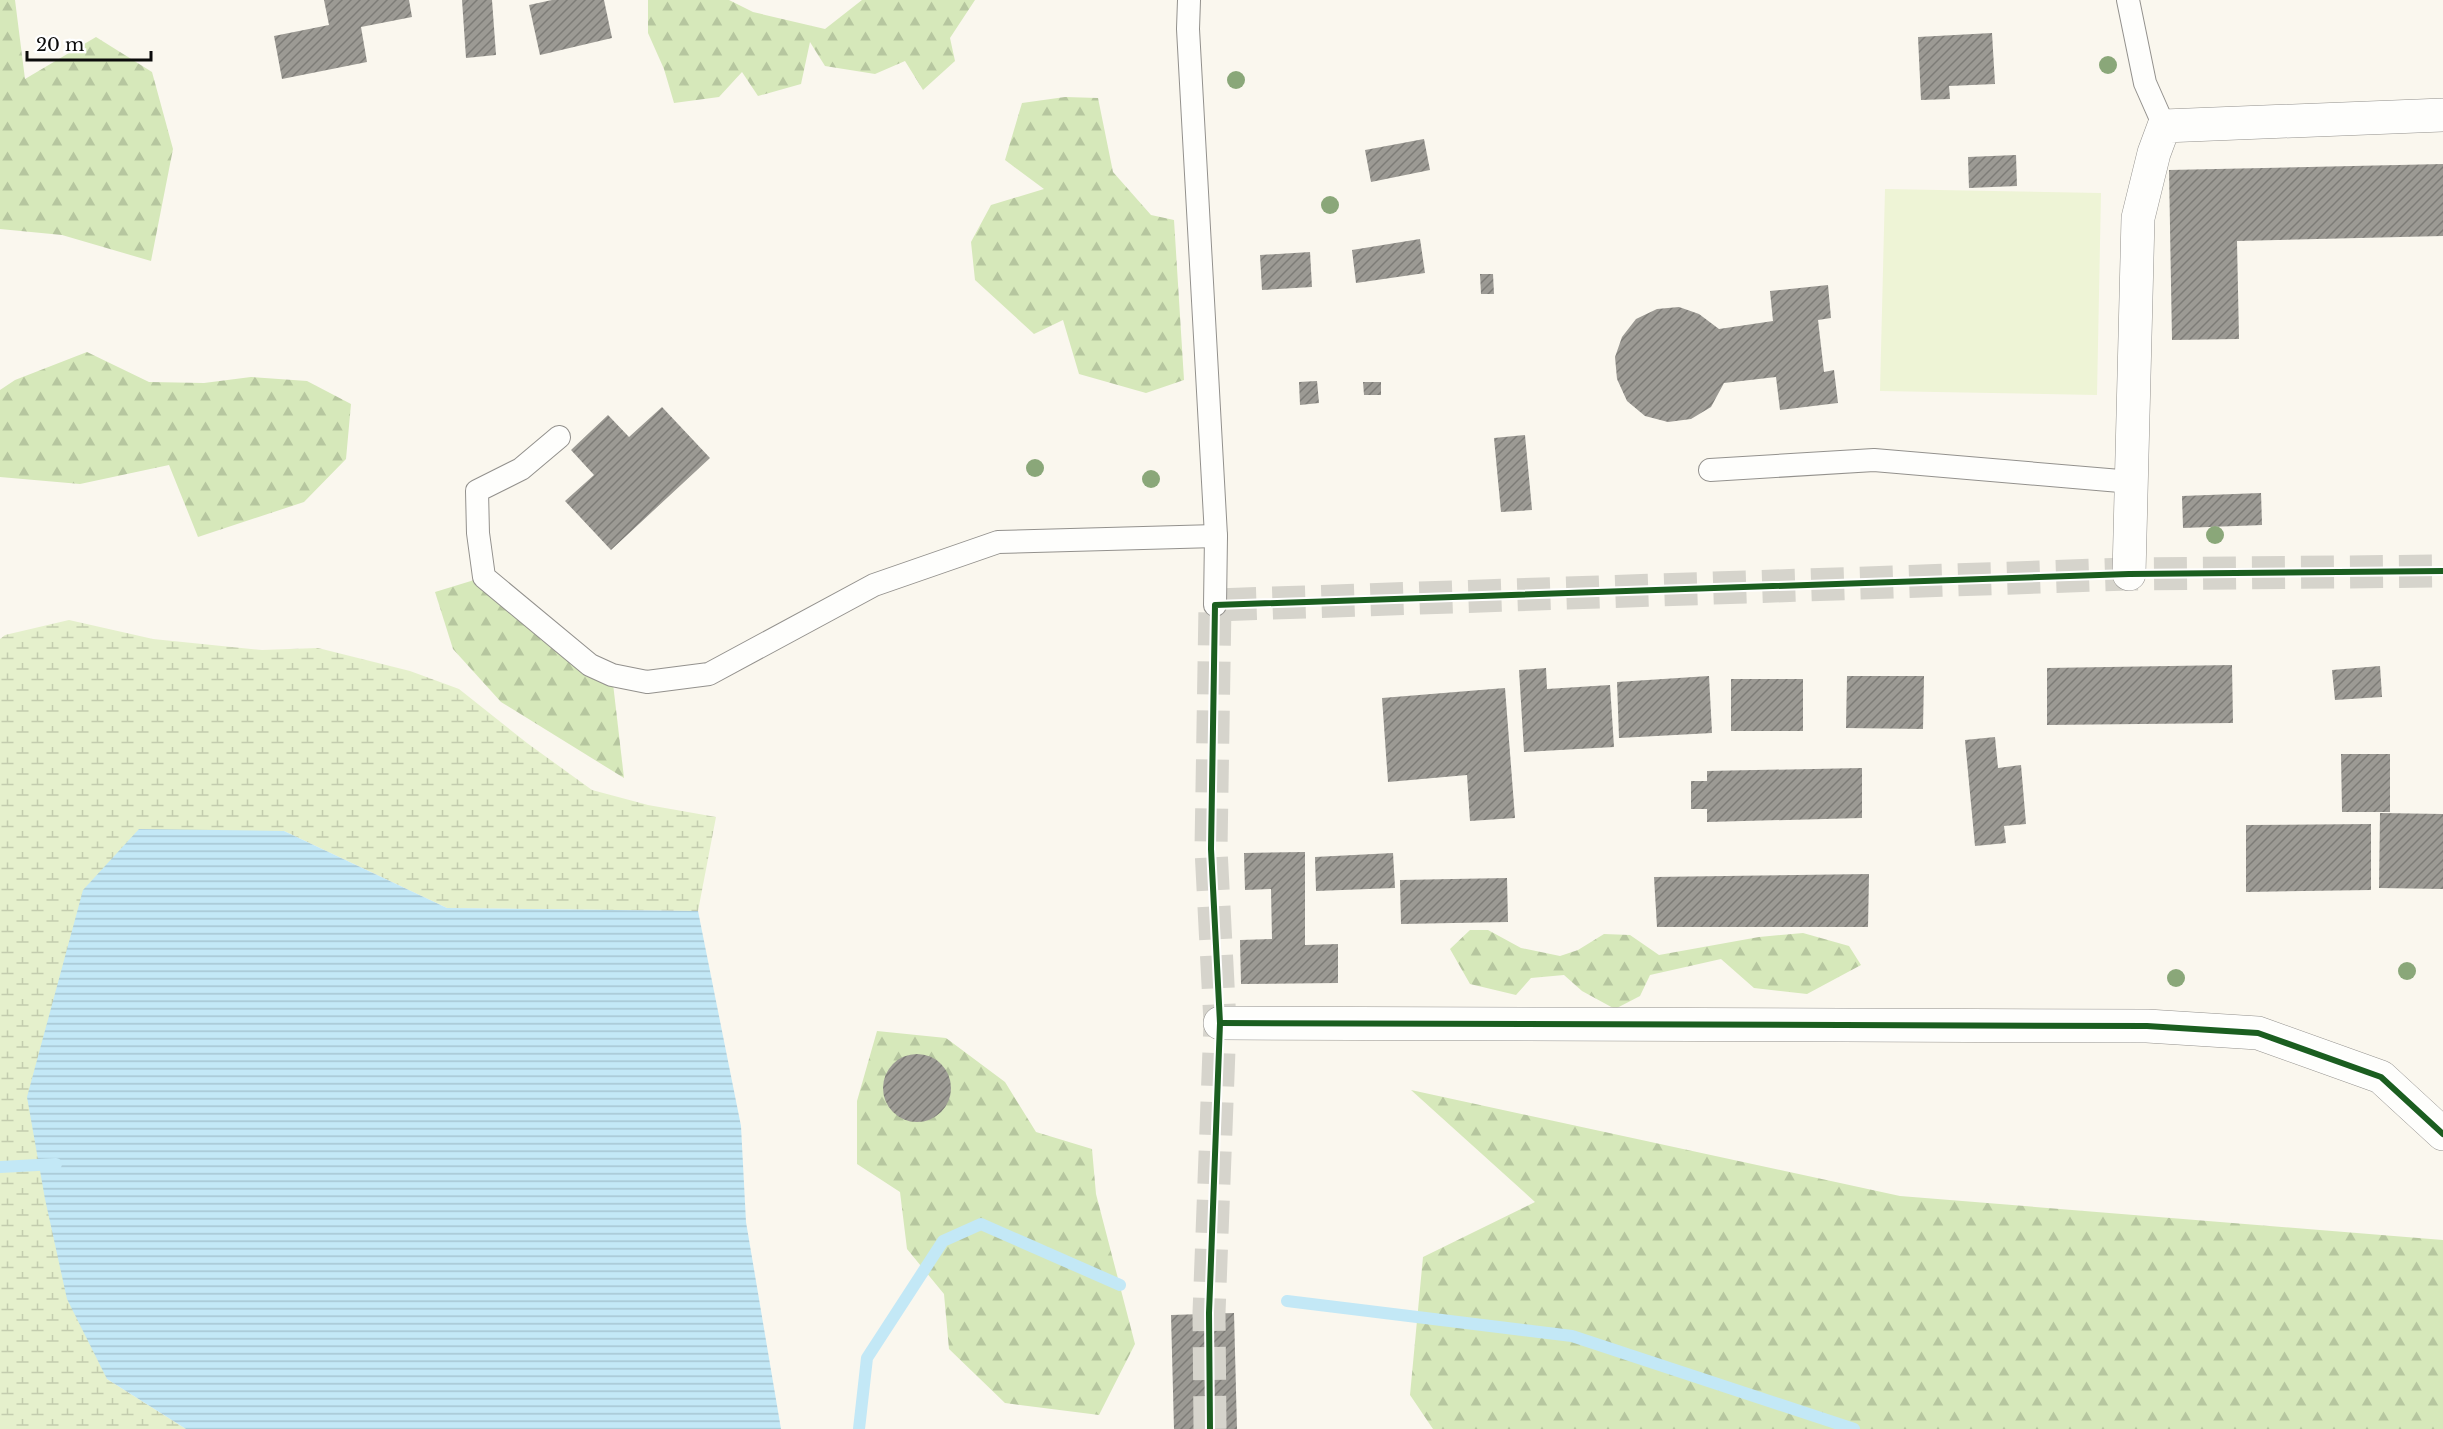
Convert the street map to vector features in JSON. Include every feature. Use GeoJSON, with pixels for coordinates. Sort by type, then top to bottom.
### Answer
{"type":"FeatureCollection","features":[{"type":"Feature","properties":{"kind":"street"},"geometry":{"type":"LineString","coordinates":[[2129,574],[2138,218],[2154,153],[2164,126],[2443,115]]}},
{"type":"Feature","properties":{"kind":"street"},"geometry":{"type":"LineString","coordinates":[[1221,1023],[2147,1026],[2258,1033],[2381,1077],[2443,1134]]}},
{"type":"Feature","properties":{"kind":"lane"},"geometry":{"type":"LineString","coordinates":[[1189,0],[1188,29],[1216,536],[1215,605]]}},
{"type":"Feature","properties":{"kind":"lane"},"geometry":{"type":"LineString","coordinates":[[2128,0],[2145,83],[2164,126]]}},
{"type":"Feature","properties":{"kind":"lane"},"geometry":{"type":"LineString","coordinates":[[559,437],[521,469],[477,491],[478,533],[484,577],[590,664],[612,675],[647,682],[709,674],[874,585],[998,542],[1216,536]]}},
{"type":"Feature","properties":{"kind":"lane"},"geometry":{"type":"LineString","coordinates":[[1710,470],[1874,460],[2132,482]]}},
{"type":"Feature","properties":{"kind":"green space"},"geometry":{"type":"Polygon","coordinates":[[[0,0],[15,0],[25,79],[96,37],[152,72],[173,149],[151,261],[62,235],[0,229],[0,0]]]}},
{"type":"Feature","properties":{"kind":"green space"},"geometry":{"type":"Polygon","coordinates":[[[648,0],[729,0],[753,12],[825,29],[862,0],[975,0],[950,38],[955,61],[923,90],[905,61],[875,74],[825,66],[810,42],[801,84],[758,96],[742,72],[719,97],[674,103],[664,69],[648,33],[648,0]]]}},
{"type":"Feature","properties":{"kind":"green space"},"geometry":{"type":"Polygon","coordinates":[[[1065,97],[1098,98],[1113,172],[1151,215],[1174,220],[1184,380],[1146,393],[1079,374],[1063,320],[1034,334],[975,280],[971,242],[991,205],[1044,189],[1005,160],[1022,103],[1065,97]]]}},
{"type":"Feature","properties":{"kind":"green space"},"geometry":{"type":"Polygon","coordinates":[[[1885,189],[2101,193],[2097,395],[1880,391],[1885,189]]]}},
{"type":"Feature","properties":{"kind":"green space"},"geometry":{"type":"Polygon","coordinates":[[[87,352],[149,382],[204,383],[251,377],[307,381],[351,404],[346,459],[304,502],[198,537],[169,465],[80,484],[0,477],[0,390],[15,380],[87,352]]]}},
{"type":"Feature","properties":{"kind":"green space"},"geometry":{"type":"Polygon","coordinates":[[[484,577],[612,675],[624,778],[501,702],[453,649],[435,592],[484,577]]]}},
{"type":"Feature","properties":{"kind":"green space"},"geometry":{"type":"Polygon","coordinates":[[[69,620],[153,639],[262,650],[318,648],[410,671],[459,689],[527,743],[592,790],[648,805],[716,817],[698,911],[447,908],[284,831],[107,1379],[186,1429],[0,1429],[0,639],[5,635],[69,620]]]}},
{"type":"Feature","properties":{"kind":"green space"},"geometry":{"type":"Polygon","coordinates":[[[1470,930],[1488,930],[1521,948],[1560,956],[1578,950],[1604,934],[1630,935],[1659,955],[1759,937],[1803,933],[1849,946],[1861,965],[1807,994],[1754,988],[1721,959],[1650,975],[1640,996],[1615,1009],[1582,991],[1564,975],[1531,978],[1516,995],[1470,984],[1450,949],[1470,930]]]}},
{"type":"Feature","properties":{"kind":"green space"},"geometry":{"type":"Polygon","coordinates":[[[877,1031],[946,1038],[1005,1082],[1036,1132],[1092,1149],[1096,1194],[1135,1344],[1099,1415],[1005,1403],[949,1349],[944,1294],[907,1249],[900,1192],[857,1164],[857,1101],[877,1031]]]}},
{"type":"Feature","properties":{"kind":"green space"},"geometry":{"type":"Polygon","coordinates":[[[1411,1090],[1900,1196],[2443,1240],[2443,1429],[1433,1429],[1410,1395],[1423,1257],[1535,1202],[1411,1090]]]}},
{"type":"Feature","properties":{"kind":"water"},"geometry":{"type":"Polygon","coordinates":[[[139,829],[284,831],[447,908],[698,911],[741,1126],[746,1222],[781,1429],[186,1429],[107,1379],[67,1299],[45,1199],[27,1097],[83,890],[139,829]]]}},
{"type":"Feature","properties":{"kind":"building"},"geometry":{"type":"Polygon","coordinates":[[[324,0],[409,0],[412,17],[361,27],[367,62],[282,79],[274,36],[329,25],[324,0]]]}},
{"type":"Feature","properties":{"kind":"building"},"geometry":{"type":"Polygon","coordinates":[[[462,0],[492,0],[496,55],[466,58],[462,0]]]}},
{"type":"Feature","properties":{"kind":"building"},"geometry":{"type":"Polygon","coordinates":[[[552,0],[604,0],[612,38],[540,55],[529,5],[552,0]]]}},
{"type":"Feature","properties":{"kind":"building"},"geometry":{"type":"Polygon","coordinates":[[[1992,33],[1995,84],[1949,86],[1950,99],[1921,100],[1918,37],[1992,33]]]}},
{"type":"Feature","properties":{"kind":"building"},"geometry":{"type":"Polygon","coordinates":[[[1424,139],[1430,170],[1371,182],[1365,150],[1424,139]]]}},
{"type":"Feature","properties":{"kind":"building"},"geometry":{"type":"Polygon","coordinates":[[[2016,155],[2017,186],[1969,188],[1968,157],[2016,155]]]}},
{"type":"Feature","properties":{"kind":"building"},"geometry":{"type":"Polygon","coordinates":[[[2443,164],[2443,236],[2237,241],[2239,339],[2172,340],[2169,170],[2443,164]]]}},
{"type":"Feature","properties":{"kind":"building"},"geometry":{"type":"Polygon","coordinates":[[[1420,239],[1425,273],[1356,283],[1352,250],[1420,239]]]}},
{"type":"Feature","properties":{"kind":"building"},"geometry":{"type":"Polygon","coordinates":[[[1310,252],[1312,287],[1262,290],[1260,255],[1310,252]]]}},
{"type":"Feature","properties":{"kind":"building"},"geometry":{"type":"Polygon","coordinates":[[[1480,274],[1493,274],[1494,294],[1481,294],[1480,274]]]}},
{"type":"Feature","properties":{"kind":"building"},"geometry":{"type":"Polygon","coordinates":[[[1828,285],[1831,318],[1818,320],[1824,372],[1834,370],[1838,403],[1780,410],[1776,377],[1724,383],[1711,407],[1691,419],[1668,422],[1645,416],[1627,401],[1617,379],[1615,357],[1622,337],[1636,319],[1657,309],[1679,307],[1699,314],[1719,329],[1773,321],[1770,291],[1828,285]]]}},
{"type":"Feature","properties":{"kind":"building"},"geometry":{"type":"Polygon","coordinates":[[[1317,381],[1319,403],[1300,405],[1299,382],[1317,381]]]}},
{"type":"Feature","properties":{"kind":"building"},"geometry":{"type":"Polygon","coordinates":[[[1363,382],[1381,382],[1381,395],[1364,395],[1363,382]]]}},
{"type":"Feature","properties":{"kind":"building"},"geometry":{"type":"Polygon","coordinates":[[[662,407],[710,458],[611,550],[565,501],[594,475],[571,450],[608,415],[629,437],[662,407]]]}},
{"type":"Feature","properties":{"kind":"building"},"geometry":{"type":"Polygon","coordinates":[[[1525,435],[1532,510],[1501,512],[1494,438],[1525,435]]]}},
{"type":"Feature","properties":{"kind":"building"},"geometry":{"type":"Polygon","coordinates":[[[2261,493],[2262,525],[2183,528],[2182,496],[2261,493]]]}},
{"type":"Feature","properties":{"kind":"building"},"geometry":{"type":"Polygon","coordinates":[[[2232,665],[2233,723],[2047,725],[2047,668],[2232,665]]]}},
{"type":"Feature","properties":{"kind":"building"},"geometry":{"type":"Polygon","coordinates":[[[2380,666],[2382,697],[2335,700],[2332,670],[2380,666]]]}},
{"type":"Feature","properties":{"kind":"building"},"geometry":{"type":"Polygon","coordinates":[[[1546,668],[1547,689],[1610,685],[1614,747],[1524,752],[1519,670],[1546,668]]]}},
{"type":"Feature","properties":{"kind":"building"},"geometry":{"type":"Polygon","coordinates":[[[1709,676],[1712,733],[1619,738],[1617,682],[1709,676]]]}},
{"type":"Feature","properties":{"kind":"building"},"geometry":{"type":"Polygon","coordinates":[[[1847,676],[1924,676],[1923,729],[1846,728],[1847,676]]]}},
{"type":"Feature","properties":{"kind":"building"},"geometry":{"type":"Polygon","coordinates":[[[1731,679],[1803,679],[1803,731],[1731,731],[1731,679]]]}},
{"type":"Feature","properties":{"kind":"building"},"geometry":{"type":"Polygon","coordinates":[[[1505,688],[1515,818],[1470,821],[1467,775],[1388,782],[1382,698],[1505,688]]]}},
{"type":"Feature","properties":{"kind":"building"},"geometry":{"type":"Polygon","coordinates":[[[1995,737],[1998,768],[2021,765],[2026,824],[2004,826],[2006,843],[1975,846],[1965,740],[1995,737]]]}},
{"type":"Feature","properties":{"kind":"building"},"geometry":{"type":"Polygon","coordinates":[[[2341,754],[2390,754],[2390,812],[2342,812],[2341,754]]]}},
{"type":"Feature","properties":{"kind":"building"},"geometry":{"type":"Polygon","coordinates":[[[1862,768],[1862,818],[1707,822],[1707,809],[1691,809],[1691,781],[1707,781],[1707,771],[1862,768]]]}},
{"type":"Feature","properties":{"kind":"building"},"geometry":{"type":"Polygon","coordinates":[[[2380,813],[2443,814],[2443,889],[2379,888],[2380,813]]]}},
{"type":"Feature","properties":{"kind":"building"},"geometry":{"type":"Polygon","coordinates":[[[2371,824],[2371,890],[2246,892],[2246,825],[2371,824]]]}},
{"type":"Feature","properties":{"kind":"building"},"geometry":{"type":"Polygon","coordinates":[[[1305,852],[1305,945],[1338,944],[1338,983],[1241,984],[1240,940],[1272,939],[1271,889],[1245,890],[1244,853],[1305,852]]]}},
{"type":"Feature","properties":{"kind":"building"},"geometry":{"type":"Polygon","coordinates":[[[1393,853],[1395,888],[1316,891],[1315,857],[1393,853]]]}},
{"type":"Feature","properties":{"kind":"building"},"geometry":{"type":"Polygon","coordinates":[[[1869,874],[1868,927],[1657,927],[1654,877],[1869,874]]]}},
{"type":"Feature","properties":{"kind":"building"},"geometry":{"type":"Polygon","coordinates":[[[1507,878],[1508,922],[1401,924],[1400,880],[1507,878]]]}},
{"type":"Feature","properties":{"kind":"building"},"geometry":{"type":"Polygon","coordinates":[[[917,1054],[930,1057],[941,1064],[948,1075],[951,1088],[948,1101],[941,1112],[930,1119],[917,1122],[904,1119],[893,1112],[886,1101],[883,1088],[886,1075],[893,1064],[904,1057],[917,1054]]]}},
{"type":"Feature","properties":{"kind":"building"},"geometry":{"type":"Polygon","coordinates":[[[1234,1313],[1237,1429],[1174,1429],[1171,1315],[1234,1313]]]}},
{"type":"Feature","properties":{"kind":"waterway"},"geometry":{"type":"LineString","coordinates":[[0,1167],[56,1164]]}},
{"type":"Feature","properties":{"kind":"waterway"},"geometry":{"type":"LineString","coordinates":[[859,1429],[867,1358],[943,1241],[981,1224],[1120,1285]]}},
{"type":"Feature","properties":{"kind":"waterway"},"geometry":{"type":"LineString","coordinates":[[1287,1301],[1572,1336],[1854,1429]]}},
{"type":"Feature","properties":{"kind":"tunnel"},"geometry":{"type":"LineString","coordinates":[[1210,1429],[1209,1313],[1220,1023],[1211,849],[1215,605],[2129,574],[2443,571]]}},
{"type":"Feature","properties":{"kind":"cycle path"},"geometry":{"type":"LineString","coordinates":[[1210,1429],[1209,1313],[1220,1023],[1211,849],[1215,605],[2129,574],[2443,571]]}},
{"type":"Feature","properties":{"kind":"cycle path"},"geometry":{"type":"LineString","coordinates":[[1220,1023],[2147,1026],[2258,1033],[2381,1077],[2443,1134]]}}]}
